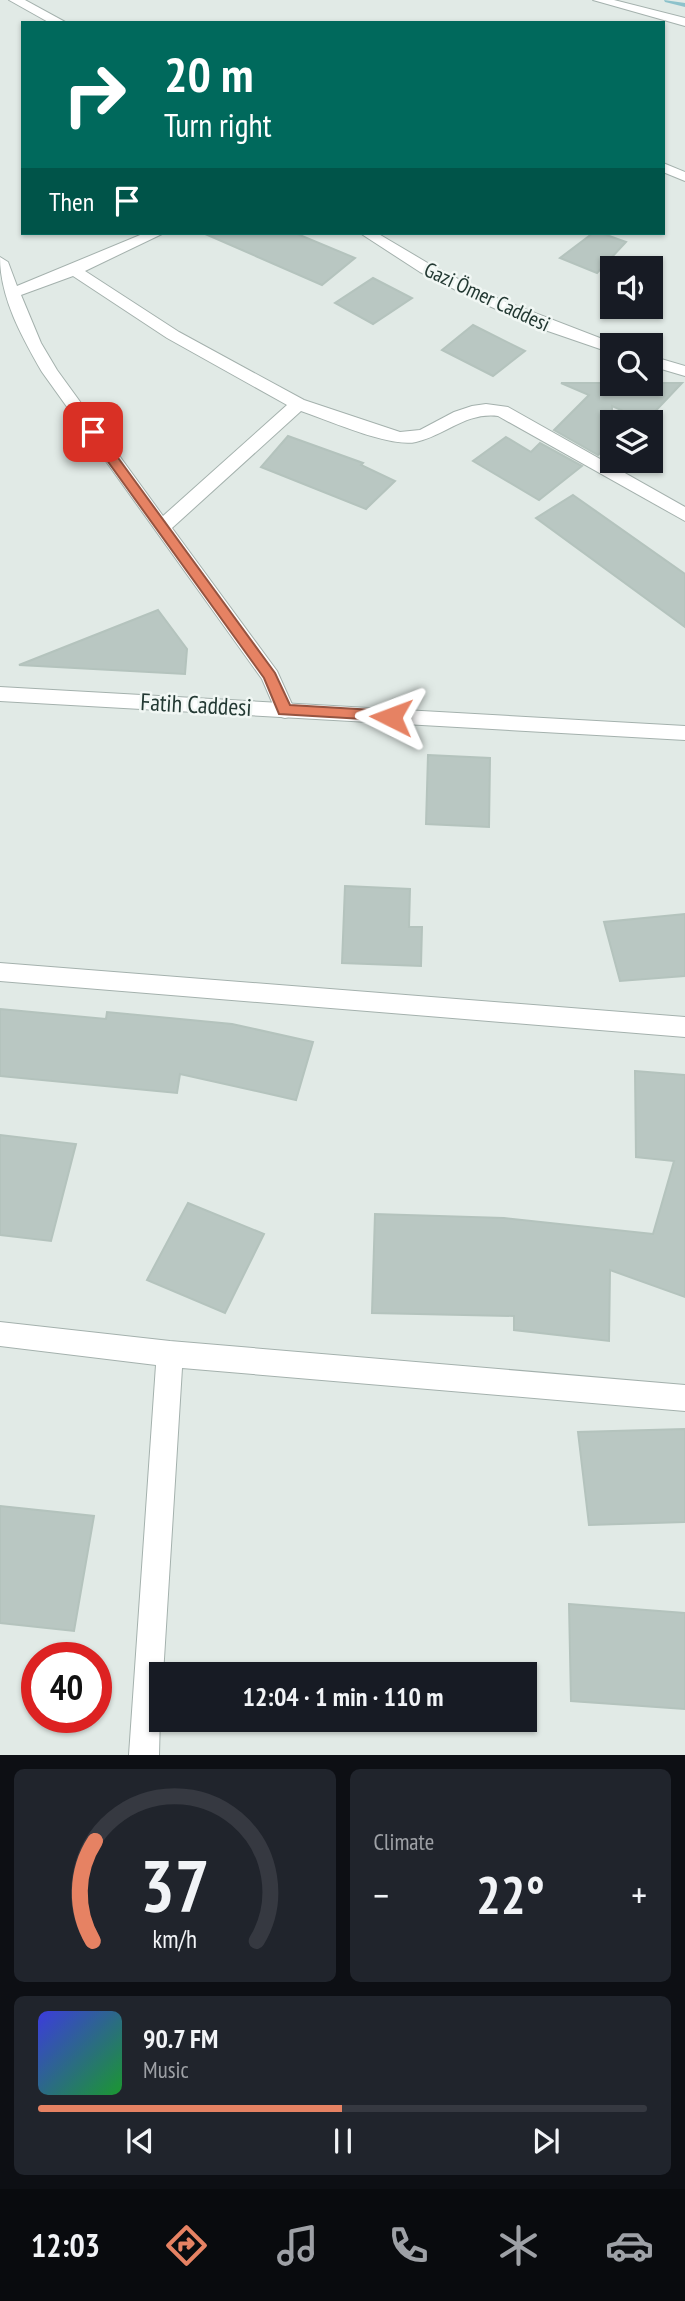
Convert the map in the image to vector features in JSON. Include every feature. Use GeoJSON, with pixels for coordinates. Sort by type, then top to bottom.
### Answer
{"type":"FeatureCollection","features":[{"type":"Feature","properties":{"kind":"street"},"geometry":{"type":"LineString","coordinates":[[15,0],[57,21]]}},
{"type":"Feature","properties":{"kind":"street"},"geometry":{"type":"LineString","coordinates":[[599,0],[685,22]]}},
{"type":"Feature","properties":{"kind":"street"},"geometry":{"type":"LineString","coordinates":[[665,168],[685,177]]}},
{"type":"Feature","properties":{"kind":"street"},"geometry":{"type":"LineString","coordinates":[[13,293],[153,235]]}},
{"type":"Feature","properties":{"kind":"street","name":"Gazi Ömer Caddesi"},"geometry":{"type":"LineString","coordinates":[[370,235],[457,288],[505,310],[600,344]]}},
{"type":"Feature","properties":{"kind":"street"},"geometry":{"type":"LineString","coordinates":[[0,262],[33,343],[50,372],[270,676],[285,710]]}},
{"type":"Feature","properties":{"kind":"street"},"geometry":{"type":"LineString","coordinates":[[74,270],[173,335],[298,404],[399,438],[412,439],[476,408],[502,411],[685,515]]}},
{"type":"Feature","properties":{"kind":"street"},"geometry":{"type":"LineString","coordinates":[[663,364],[685,371]]}},
{"type":"Feature","properties":{"kind":"street"},"geometry":{"type":"LineString","coordinates":[[162,527],[298,404]]}},
{"type":"Feature","properties":{"kind":"street","name":"Fatih Caddesi"},"geometry":{"type":"LineString","coordinates":[[0,694],[685,733]]}},
{"type":"Feature","properties":{"kind":"street"},"geometry":{"type":"LineString","coordinates":[[0,972],[685,1027]]}},
{"type":"Feature","properties":{"kind":"street"},"geometry":{"type":"LineString","coordinates":[[0,1334],[170,1354],[685,1398]]}},
{"type":"Feature","properties":{"kind":"street"},"geometry":{"type":"LineString","coordinates":[[144,1755],[170,1354]]}},
{"type":"Feature","properties":{"kind":"building"},"geometry":{"type":"Polygon","coordinates":[[[208,235],[300,235],[355,258],[322,285],[208,235]]]}},
{"type":"Feature","properties":{"kind":"building"},"geometry":{"type":"Polygon","coordinates":[[[590,235],[607,235],[626,242],[613,256],[600,256],[600,270],[597,273],[560,258],[590,235]]]}},
{"type":"Feature","properties":{"kind":"building"},"geometry":{"type":"Polygon","coordinates":[[[373,278],[412,298],[373,324],[335,303],[373,278]]]}},
{"type":"Feature","properties":{"kind":"building"},"geometry":{"type":"Polygon","coordinates":[[[473,325],[525,351],[493,376],[442,350],[473,325]]]}},
{"type":"Feature","properties":{"kind":"building"},"geometry":{"type":"Polygon","coordinates":[[[561,383],[600,383],[600,396],[663,396],[663,383],[682,383],[656,410],[621,410],[612,406],[612,410],[600,410],[598,455],[554,430],[589,395],[561,383]]]}},
{"type":"Feature","properties":{"kind":"building"},"geometry":{"type":"Polygon","coordinates":[[[288,436],[363,463],[361,465],[395,481],[366,509],[261,467],[288,436]]]}},
{"type":"Feature","properties":{"kind":"building"},"geometry":{"type":"Polygon","coordinates":[[[506,437],[531,452],[540,443],[582,466],[539,500],[473,461],[506,437]]]}},
{"type":"Feature","properties":{"kind":"building"},"geometry":{"type":"Polygon","coordinates":[[[573,495],[685,574],[685,627],[536,518],[573,495]]]}},
{"type":"Feature","properties":{"kind":"building"},"geometry":{"type":"Polygon","coordinates":[[[158,610],[187,649],[185,674],[19,665],[158,610]]]}},
{"type":"Feature","properties":{"kind":"building"},"geometry":{"type":"Polygon","coordinates":[[[428,755],[490,758],[489,827],[426,824],[428,755]]]}},
{"type":"Feature","properties":{"kind":"building"},"geometry":{"type":"Polygon","coordinates":[[[345,886],[410,889],[409,927],[422,927],[421,966],[342,963],[345,886]]]}},
{"type":"Feature","properties":{"kind":"building"},"geometry":{"type":"Polygon","coordinates":[[[685,914],[685,976],[620,981],[604,922],[685,914]]]}},
{"type":"Feature","properties":{"kind":"building"},"geometry":{"type":"Polygon","coordinates":[[[0,1009],[106,1019],[107,1012],[232,1024],[313,1042],[296,1100],[180,1074],[177,1093],[0,1076],[0,1009]]]}},
{"type":"Feature","properties":{"kind":"building"},"geometry":{"type":"Polygon","coordinates":[[[635,1071],[685,1075],[685,1297],[610,1270],[609,1341],[514,1330],[514,1316],[372,1313],[375,1214],[504,1218],[653,1234],[674,1161],[636,1157],[635,1071]]]}},
{"type":"Feature","properties":{"kind":"building"},"geometry":{"type":"Polygon","coordinates":[[[0,1135],[76,1144],[51,1241],[0,1235],[0,1135]]]}},
{"type":"Feature","properties":{"kind":"building"},"geometry":{"type":"Polygon","coordinates":[[[188,1203],[264,1234],[225,1313],[147,1280],[188,1203]]]}},
{"type":"Feature","properties":{"kind":"building"},"geometry":{"type":"Polygon","coordinates":[[[685,1429],[685,1522],[589,1525],[578,1432],[685,1429]]]}},
{"type":"Feature","properties":{"kind":"building"},"geometry":{"type":"Polygon","coordinates":[[[0,1506],[94,1516],[74,1631],[0,1623],[0,1506]]]}},
{"type":"Feature","properties":{"kind":"building"},"geometry":{"type":"Polygon","coordinates":[[[569,1604],[685,1613],[685,1709],[571,1701],[569,1604]]]}},
{"type":"Feature","properties":{"kind":"waterway"},"geometry":{"type":"LineString","coordinates":[[668,0],[685,5]]}},
{"type":"Feature","properties":{"kind":"route"},"geometry":{"type":"LineString","coordinates":[[93,432],[270,676],[285,710],[391,717]]}}]}
